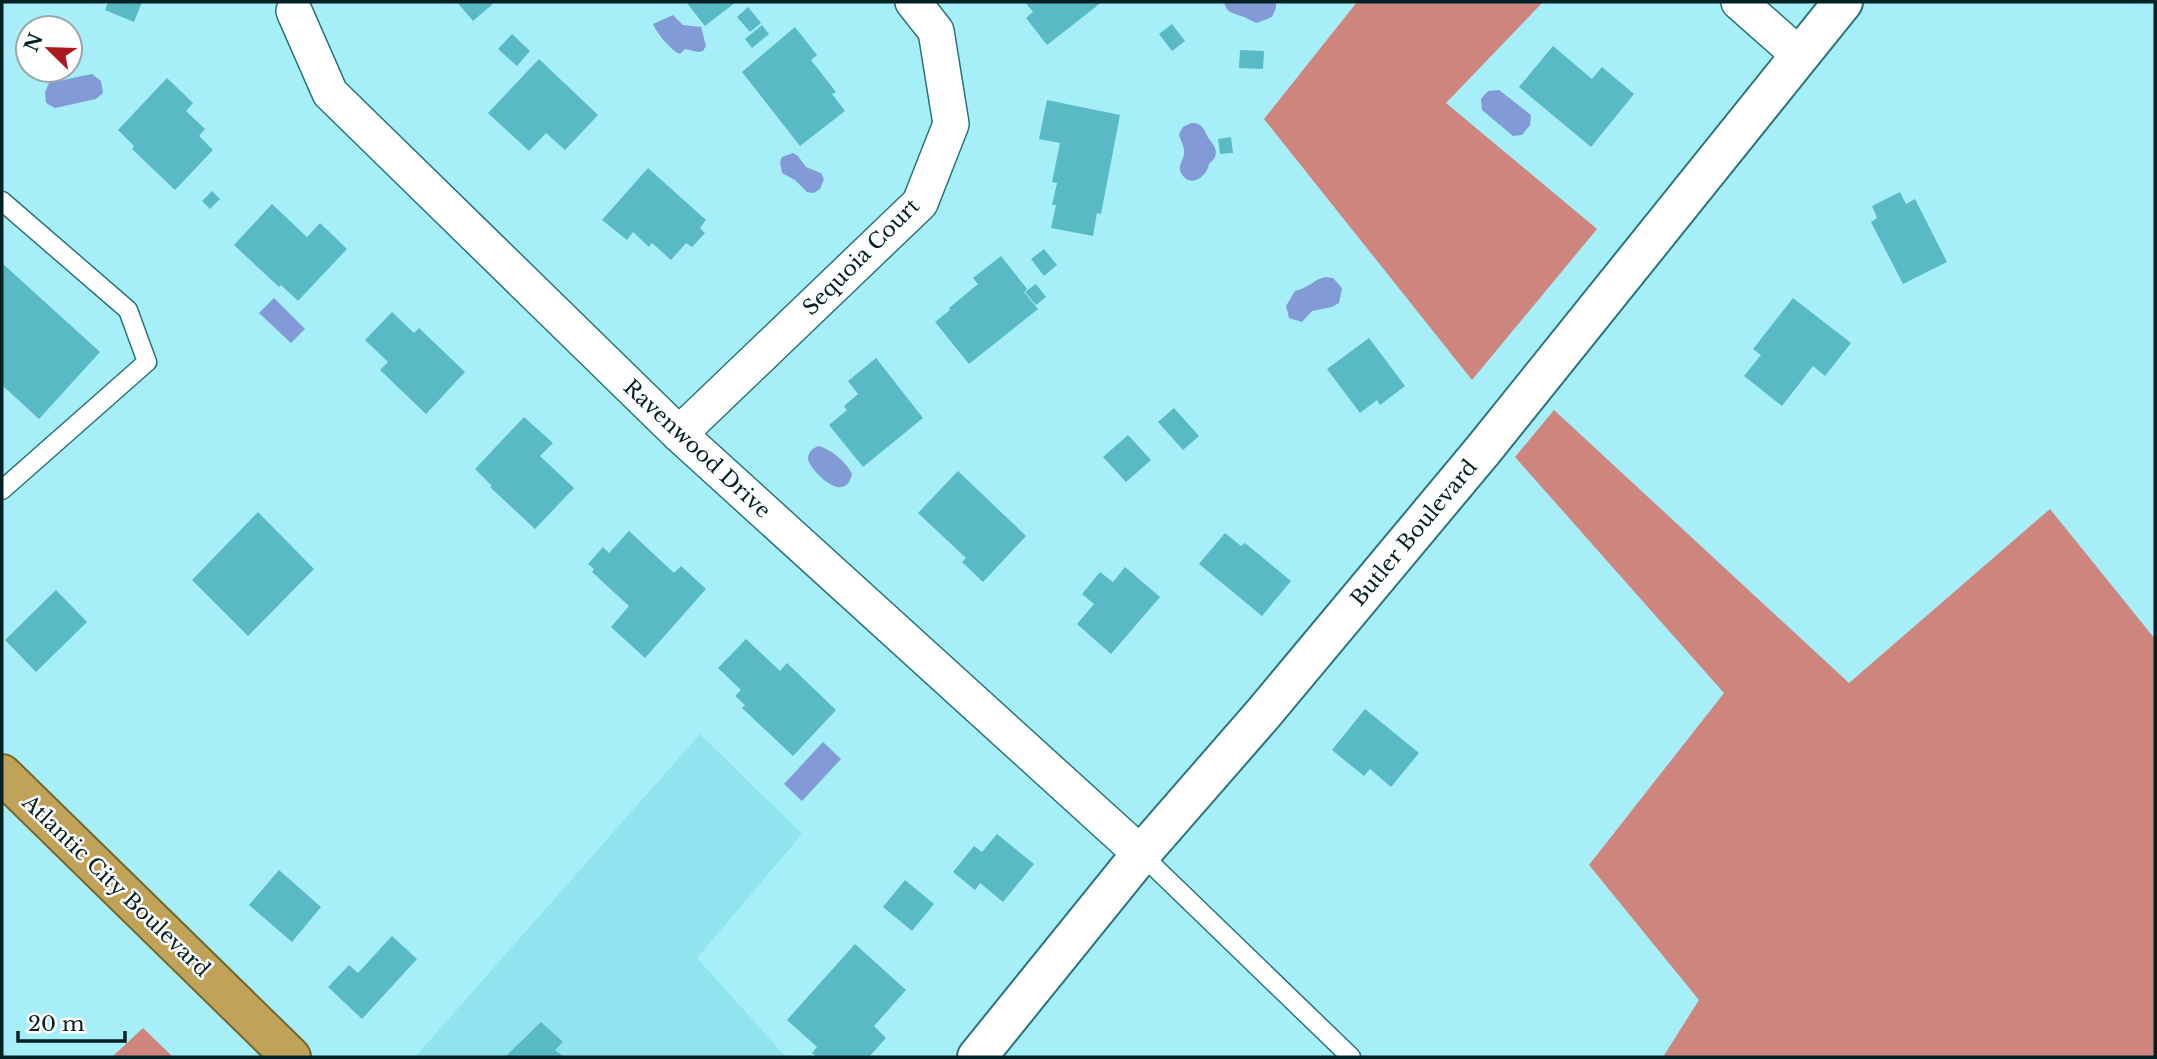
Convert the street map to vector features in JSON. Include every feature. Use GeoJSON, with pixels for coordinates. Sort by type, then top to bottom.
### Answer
{"type":"FeatureCollection","features":[{"type":"Feature","properties":{"kind":"highway","name":"Atlantic City Boulevard"},"geometry":{"type":"LineString","coordinates":[[2,774],[291,1057]]}},
{"type":"Feature","properties":{"kind":"street","name":"Sequoia Court"},"geometry":{"type":"LineString","coordinates":[[679,434],[920,203],[951,124],[936,31],[913,2]]}},
{"type":"Feature","properties":{"kind":"street"},"geometry":{"type":"LineString","coordinates":[[1739,2],[1799,55]]}},
{"type":"Feature","properties":{"kind":"street","name":"Butler Boulevard"},"geometry":{"type":"LineString","coordinates":[[977,1057],[1141,854],[1263,714],[1475,460],[1843,2]]}},
{"type":"Feature","properties":{"kind":"street","name":"Ravenwood Drive"},"geometry":{"type":"LineString","coordinates":[[294,11],[330,93],[679,434],[1141,854]]}},
{"type":"Feature","properties":{"kind":"lane"},"geometry":{"type":"LineString","coordinates":[[2,201],[128,310],[147,362],[2,490]]}},
{"type":"Feature","properties":{"kind":"lane"},"geometry":{"type":"LineString","coordinates":[[1141,854],[1351,1057]]}},
{"type":"Feature","properties":{"kind":"shaded area"},"geometry":{"type":"Polygon","coordinates":[[[1224,2],[1276,2],[1276,8],[1272,17],[1257,23],[1230,12],[1224,2]]]}},
{"type":"Feature","properties":{"kind":"shaded area"},"geometry":{"type":"Polygon","coordinates":[[[1357,2],[1543,2],[1446,103],[1597,229],[1472,380],[1264,119],[1357,2]]]}},
{"type":"Feature","properties":{"kind":"shaded area"},"geometry":{"type":"Polygon","coordinates":[[[673,15],[683,25],[701,27],[706,46],[703,51],[685,49],[680,54],[664,41],[653,24],[673,15]]]}},
{"type":"Feature","properties":{"kind":"shaded area"},"geometry":{"type":"Polygon","coordinates":[[[92,74],[101,81],[103,93],[96,99],[55,108],[46,103],[45,92],[49,84],[84,84],[84,76],[92,74]]]}},
{"type":"Feature","properties":{"kind":"shaded area"},"geometry":{"type":"Polygon","coordinates":[[[1499,90],[1531,115],[1530,125],[1522,135],[1513,136],[1482,110],[1481,99],[1488,91],[1499,90]]]}},
{"type":"Feature","properties":{"kind":"shaded area"},"geometry":{"type":"Polygon","coordinates":[[[1191,123],[1199,124],[1203,128],[1216,152],[1202,177],[1193,181],[1185,178],[1180,170],[1184,151],[1179,134],[1183,127],[1191,123]]]}},
{"type":"Feature","properties":{"kind":"shaded area"},"geometry":{"type":"Polygon","coordinates":[[[793,153],[806,167],[821,173],[824,179],[820,189],[814,193],[807,192],[795,180],[782,173],[782,157],[793,153]]]}},
{"type":"Feature","properties":{"kind":"shaded area"},"geometry":{"type":"Polygon","coordinates":[[[1326,277],[1333,278],[1342,288],[1339,303],[1312,311],[1302,322],[1289,318],[1286,306],[1295,291],[1326,277]]]}},
{"type":"Feature","properties":{"kind":"shaded area"},"geometry":{"type":"Polygon","coordinates":[[[274,298],[305,329],[291,343],[259,313],[274,298]]]}},
{"type":"Feature","properties":{"kind":"shaded area"},"geometry":{"type":"Polygon","coordinates":[[[1554,410],[1849,683],[2050,509],[2155,639],[2155,1057],[1663,1057],[1699,1000],[1589,865],[1724,693],[1515,457],[1554,410]]]}},
{"type":"Feature","properties":{"kind":"shaded area"},"geometry":{"type":"Polygon","coordinates":[[[818,446],[833,453],[846,465],[852,474],[848,483],[842,487],[835,486],[814,470],[808,457],[818,446]]]}},
{"type":"Feature","properties":{"kind":"shaded area"},"geometry":{"type":"Polygon","coordinates":[[[700,734],[802,834],[697,958],[786,1057],[415,1057],[700,734]]]}},
{"type":"Feature","properties":{"kind":"shaded area"},"geometry":{"type":"Polygon","coordinates":[[[823,742],[841,759],[802,801],[784,784],[823,742]]]}},
{"type":"Feature","properties":{"kind":"shaded area"},"geometry":{"type":"Polygon","coordinates":[[[143,1028],[173,1057],[112,1057],[143,1028]]]}},
{"type":"Feature","properties":{"kind":"building"},"geometry":{"type":"Polygon","coordinates":[[[108,2],[142,2],[134,22],[105,10],[108,2]]]}},
{"type":"Feature","properties":{"kind":"building"},"geometry":{"type":"Polygon","coordinates":[[[457,2],[495,2],[473,21],[457,2]]]}},
{"type":"Feature","properties":{"kind":"building"},"geometry":{"type":"Polygon","coordinates":[[[686,2],[736,2],[705,26],[686,2]]]}},
{"type":"Feature","properties":{"kind":"building"},"geometry":{"type":"Polygon","coordinates":[[[1025,2],[1102,2],[1047,45],[1026,18],[1033,12],[1025,2]]]}},
{"type":"Feature","properties":{"kind":"building"},"geometry":{"type":"Polygon","coordinates":[[[748,7],[761,23],[750,32],[737,17],[748,7]]]}},
{"type":"Feature","properties":{"kind":"building"},"geometry":{"type":"Polygon","coordinates":[[[1172,24],[1185,41],[1172,51],[1159,34],[1172,24]]]}},
{"type":"Feature","properties":{"kind":"building"},"geometry":{"type":"Polygon","coordinates":[[[762,25],[769,34],[752,48],[745,39],[762,25]]]}},
{"type":"Feature","properties":{"kind":"building"},"geometry":{"type":"Polygon","coordinates":[[[795,27],[817,55],[811,60],[836,92],[832,94],[845,111],[800,146],[742,72],[795,27]]]}},
{"type":"Feature","properties":{"kind":"building"},"geometry":{"type":"Polygon","coordinates":[[[512,34],[530,51],[517,66],[498,49],[512,34]]]}},
{"type":"Feature","properties":{"kind":"building"},"geometry":{"type":"Polygon","coordinates":[[[1553,46],[1592,79],[1602,67],[1634,94],[1591,147],[1519,87],[1553,46]]]}},
{"type":"Feature","properties":{"kind":"building"},"geometry":{"type":"Polygon","coordinates":[[[1240,50],[1264,51],[1263,69],[1239,68],[1240,50]]]}},
{"type":"Feature","properties":{"kind":"building"},"geometry":{"type":"Polygon","coordinates":[[[539,59],[598,115],[565,150],[546,133],[529,151],[488,113],[539,59]]]}},
{"type":"Feature","properties":{"kind":"building"},"geometry":{"type":"Polygon","coordinates":[[[167,78],[193,103],[186,111],[205,129],[199,136],[213,150],[175,190],[132,149],[134,146],[118,130],[167,78]]]}},
{"type":"Feature","properties":{"kind":"building"},"geometry":{"type":"Polygon","coordinates":[[[1047,100],[1120,115],[1101,214],[1097,213],[1093,236],[1051,228],[1057,183],[1052,182],[1060,143],[1039,139],[1047,100]]]}},
{"type":"Feature","properties":{"kind":"building"},"geometry":{"type":"Polygon","coordinates":[[[1231,137],[1233,153],[1220,154],[1218,139],[1231,137]]]}},
{"type":"Feature","properties":{"kind":"building"},"geometry":{"type":"Polygon","coordinates":[[[648,168],[706,220],[700,228],[705,233],[692,247],[686,243],[671,260],[652,243],[649,247],[633,232],[627,240],[602,220],[648,168]]]}},
{"type":"Feature","properties":{"kind":"building"},"geometry":{"type":"Polygon","coordinates":[[[212,191],[220,199],[210,209],[202,201],[212,191]]]}},
{"type":"Feature","properties":{"kind":"building"},"geometry":{"type":"Polygon","coordinates":[[[1900,192],[1906,204],[1915,199],[1947,262],[1903,284],[1871,222],[1877,218],[1872,206],[1900,192]]]}},
{"type":"Feature","properties":{"kind":"building"},"geometry":{"type":"Polygon","coordinates":[[[272,204],[307,237],[320,223],[347,249],[298,301],[234,245],[272,204]]]}},
{"type":"Feature","properties":{"kind":"building"},"geometry":{"type":"Polygon","coordinates":[[[1044,249],[1057,265],[1044,276],[1031,259],[1044,249]]]}},
{"type":"Feature","properties":{"kind":"building"},"geometry":{"type":"Polygon","coordinates":[[[1001,256],[1027,289],[1024,292],[1038,309],[969,364],[935,322],[978,284],[973,278],[1001,256]]]}},
{"type":"Feature","properties":{"kind":"building"},"geometry":{"type":"Polygon","coordinates":[[[2,263],[100,352],[39,419],[2,385],[2,263]]]}},
{"type":"Feature","properties":{"kind":"building"},"geometry":{"type":"Polygon","coordinates":[[[1036,284],[1046,297],[1036,305],[1025,292],[1036,284]]]}},
{"type":"Feature","properties":{"kind":"building"},"geometry":{"type":"Polygon","coordinates":[[[1793,298],[1851,343],[1825,376],[1813,366],[1782,406],[1744,376],[1761,355],[1753,349],[1793,298]]]}},
{"type":"Feature","properties":{"kind":"building"},"geometry":{"type":"Polygon","coordinates":[[[392,312],[414,333],[419,328],[465,372],[426,414],[380,370],[388,362],[365,340],[392,312]]]}},
{"type":"Feature","properties":{"kind":"building"},"geometry":{"type":"Polygon","coordinates":[[[1369,338],[1405,386],[1380,405],[1377,400],[1360,413],[1327,369],[1369,338]]]}},
{"type":"Feature","properties":{"kind":"building"},"geometry":{"type":"Polygon","coordinates":[[[876,358],[923,418],[863,467],[829,425],[847,410],[844,406],[858,394],[848,381],[876,358]]]}},
{"type":"Feature","properties":{"kind":"building"},"geometry":{"type":"Polygon","coordinates":[[[1174,408],[1199,436],[1183,450],[1158,422],[1174,408]]]}},
{"type":"Feature","properties":{"kind":"building"},"geometry":{"type":"Polygon","coordinates":[[[524,417],[553,443],[540,456],[574,488],[535,529],[490,487],[492,486],[475,469],[524,417]]]}},
{"type":"Feature","properties":{"kind":"building"},"geometry":{"type":"Polygon","coordinates":[[[1128,435],[1151,460],[1126,482],[1103,457],[1128,435]]]}},
{"type":"Feature","properties":{"kind":"building"},"geometry":{"type":"Polygon","coordinates":[[[958,471],[1026,536],[983,582],[962,562],[966,558],[918,513],[958,471]]]}},
{"type":"Feature","properties":{"kind":"building"},"geometry":{"type":"Polygon","coordinates":[[[258,512],[314,569],[248,636],[192,580],[258,512]]]}},
{"type":"Feature","properties":{"kind":"building"},"geometry":{"type":"Polygon","coordinates":[[[629,531],[674,573],[681,566],[706,589],[645,658],[611,627],[629,606],[592,572],[594,569],[588,564],[603,547],[609,553],[629,531]]]}},
{"type":"Feature","properties":{"kind":"building"},"geometry":{"type":"Polygon","coordinates":[[[1225,533],[1241,546],[1245,543],[1291,581],[1262,616],[1199,564],[1225,533]]]}},
{"type":"Feature","properties":{"kind":"building"},"geometry":{"type":"Polygon","coordinates":[[[1125,567],[1160,597],[1111,654],[1077,624],[1094,604],[1082,594],[1100,572],[1113,582],[1125,567]]]}},
{"type":"Feature","properties":{"kind":"building"},"geometry":{"type":"Polygon","coordinates":[[[56,590],[87,622],[36,672],[5,640],[56,590]]]}},
{"type":"Feature","properties":{"kind":"building"},"geometry":{"type":"Polygon","coordinates":[[[746,639],[780,671],[787,663],[836,710],[793,756],[742,708],[745,705],[735,696],[741,690],[718,668],[746,639]]]}},
{"type":"Feature","properties":{"kind":"building"},"geometry":{"type":"Polygon","coordinates":[[[1365,709],[1419,753],[1391,787],[1370,769],[1364,776],[1332,750],[1365,709]]]}},
{"type":"Feature","properties":{"kind":"building"},"geometry":{"type":"Polygon","coordinates":[[[997,834],[1034,864],[1003,902],[980,883],[975,890],[953,872],[974,846],[982,852],[997,834]]]}},
{"type":"Feature","properties":{"kind":"building"},"geometry":{"type":"Polygon","coordinates":[[[279,870],[321,907],[292,942],[249,905],[279,870]]]}},
{"type":"Feature","properties":{"kind":"building"},"geometry":{"type":"Polygon","coordinates":[[[905,880],[934,904],[912,931],[883,907],[905,880]]]}},
{"type":"Feature","properties":{"kind":"building"},"geometry":{"type":"Polygon","coordinates":[[[392,936],[417,959],[362,1019],[328,987],[349,965],[358,973],[392,936]]]}},
{"type":"Feature","properties":{"kind":"building"},"geometry":{"type":"Polygon","coordinates":[[[855,944],[906,990],[874,1026],[886,1038],[869,1057],[817,1057],[812,1053],[817,1047],[787,1020],[855,944]]]}},
{"type":"Feature","properties":{"kind":"building"},"geometry":{"type":"Polygon","coordinates":[[[541,1022],[563,1042],[555,1050],[564,1057],[505,1057],[541,1022]]]}}]}
